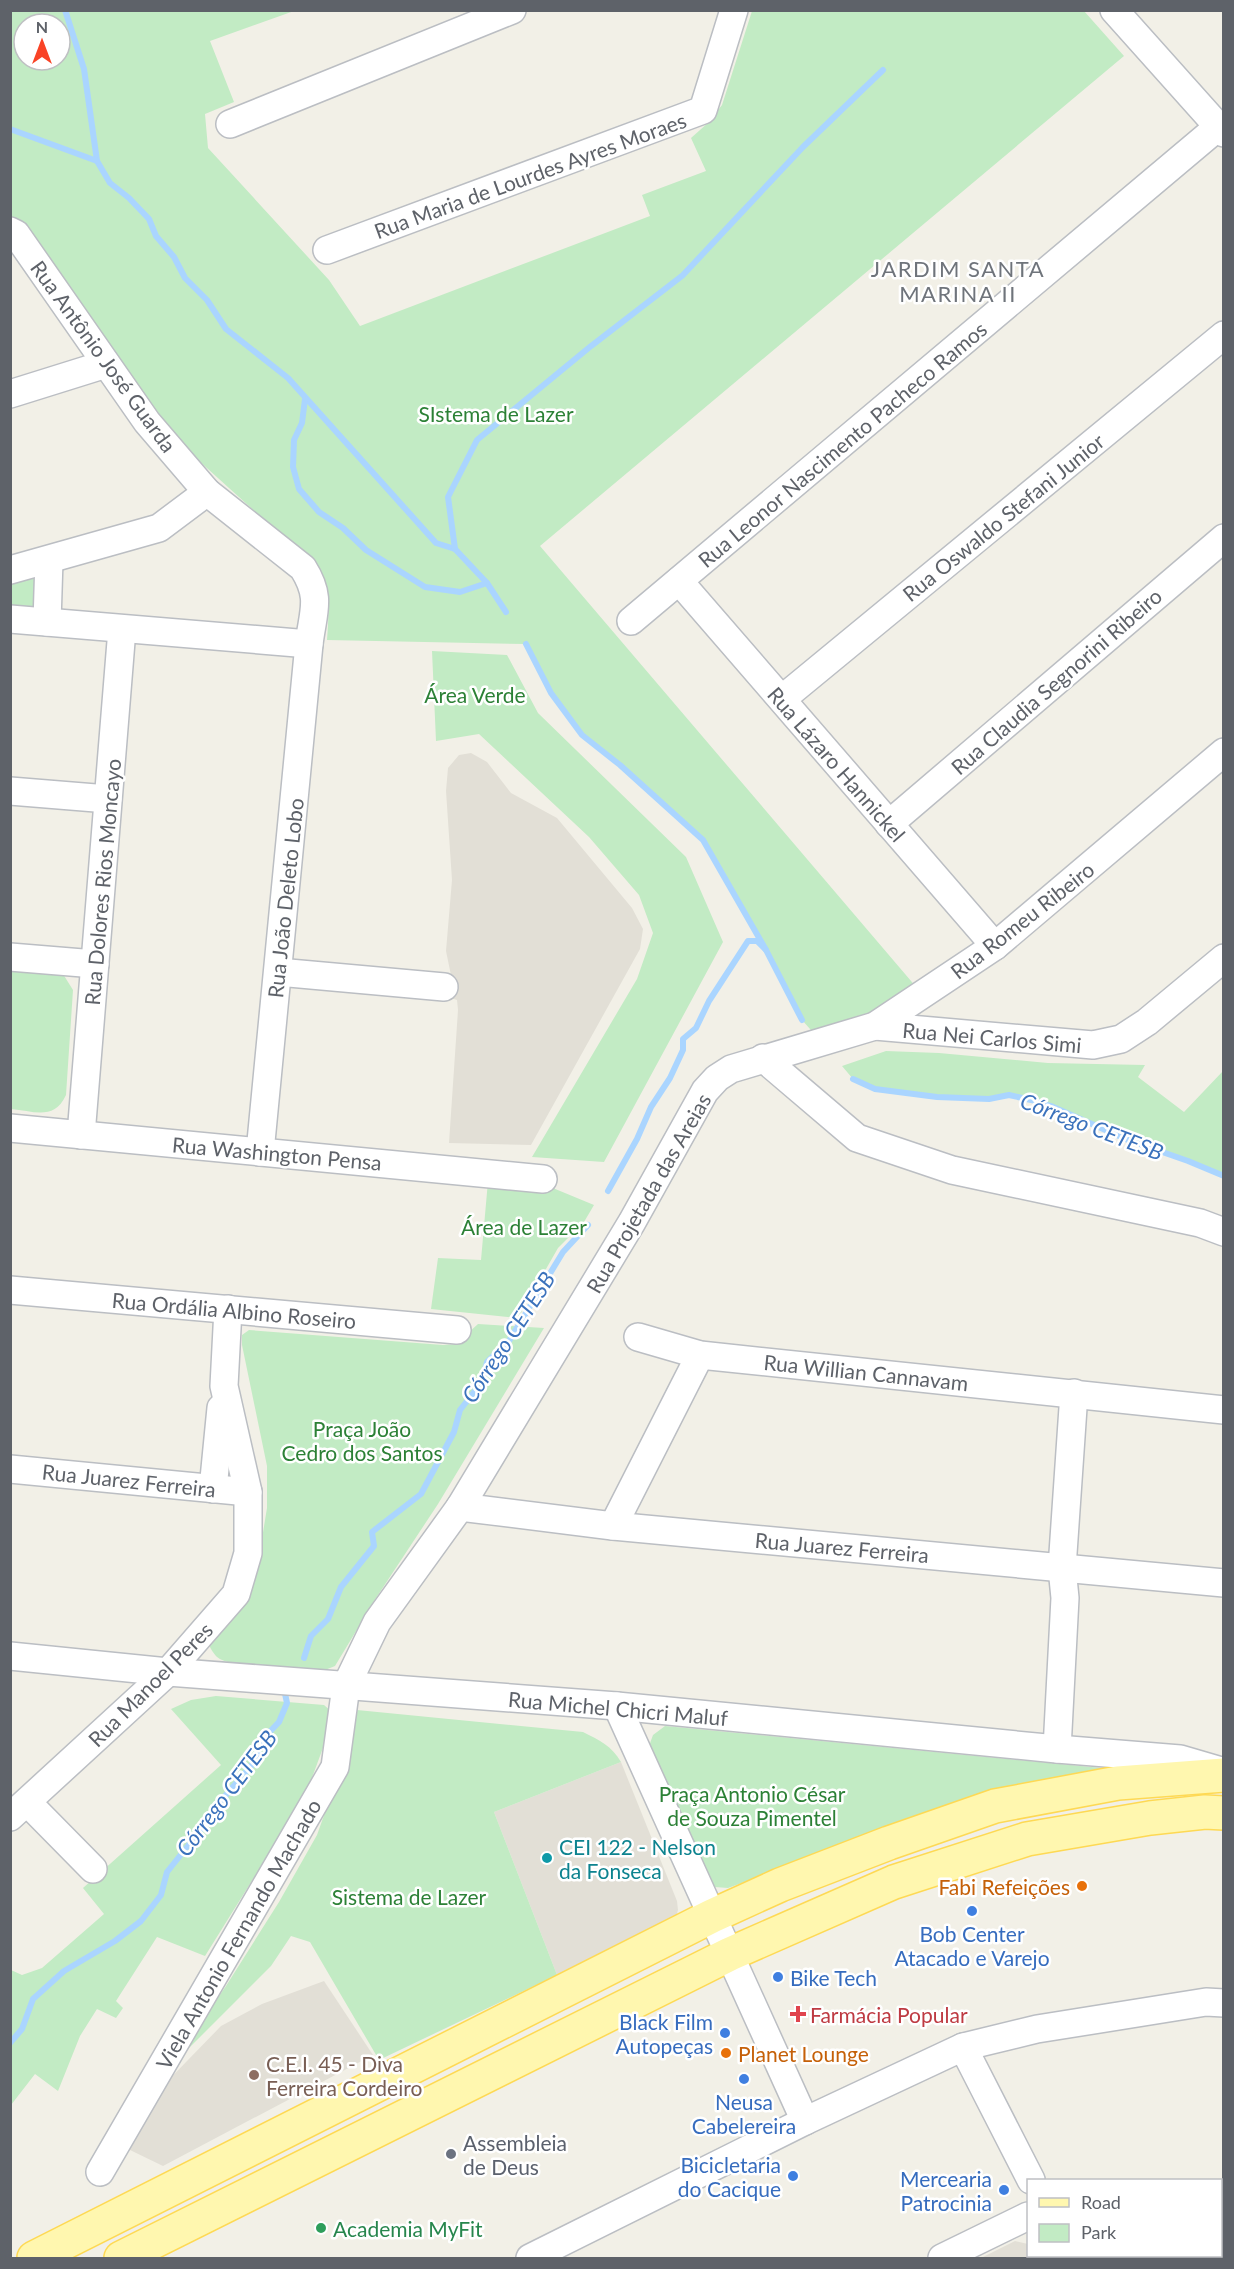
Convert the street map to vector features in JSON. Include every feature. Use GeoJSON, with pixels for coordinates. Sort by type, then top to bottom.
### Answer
{"type":"FeatureCollection","features":[{"type":"Feature","properties":{"kind":"main road"},"geometry":{"type":"LineString","coordinates":[[34,2259],[712,1916],[791,1880],[995,1806],[1118,1783],[1224,1774]]}},
{"type":"Feature","properties":{"kind":"main road"},"geometry":{"type":"LineString","coordinates":[[122,2259],[730,1954],[894,1882],[1027,1839],[1150,1818],[1205,1812],[1224,1813]]}},
{"type":"Feature","properties":{"kind":"street"},"geometry":{"type":"LineString","coordinates":[[230,124],[455,21],[512,10]]}},
{"type":"Feature","properties":{"kind":"street","name":"Rua Maria de Lourdes Ayres Moraes"},"geometry":{"type":"LineString","coordinates":[[327,250],[702,110],[734,10]]}},
{"type":"Feature","properties":{"kind":"street"},"geometry":{"type":"LineString","coordinates":[[1114,10],[1221,130]]}},
{"type":"Feature","properties":{"kind":"street","name":"Rua Leonor Nascimento Pacheco Ramos"},"geometry":{"type":"LineString","coordinates":[[631,621],[1221,130]]}},
{"type":"Feature","properties":{"kind":"street","name":"Rua Antônio José Guarda"},"geometry":{"type":"LineString","coordinates":[[10,231],[16,234],[147,422],[207,492],[303,568],[313,583],[316,597],[309,644]]}},
{"type":"Feature","properties":{"kind":"street","name":"Rua Oswaldo Stefani Junior"},"geometry":{"type":"LineString","coordinates":[[782,699],[1224,335]]}},
{"type":"Feature","properties":{"kind":"street"},"geometry":{"type":"LineString","coordinates":[[10,394],[106,364]]}},
{"type":"Feature","properties":{"kind":"street"},"geometry":{"type":"LineString","coordinates":[[10,570],[159,528],[207,492]]}},
{"type":"Feature","properties":{"kind":"street","name":"Rua Claudia Segnorini Ribeiro"},"geometry":{"type":"LineString","coordinates":[[889,824],[1224,538]]}},
{"type":"Feature","properties":{"kind":"street"},"geometry":{"type":"LineString","coordinates":[[47,622],[49,560]]}},
{"type":"Feature","properties":{"kind":"street","name":"Rua Lázaro Hannickel"},"geometry":{"type":"LineString","coordinates":[[679,581],[995,946]]}},
{"type":"Feature","properties":{"kind":"street"},"geometry":{"type":"LineString","coordinates":[[10,619],[309,644]]}},
{"type":"Feature","properties":{"kind":"street","name":"Rua Dolores Rios Moncayo"},"geometry":{"type":"LineString","coordinates":[[81,1135],[122,628]]}},
{"type":"Feature","properties":{"kind":"street","name":"Rua João Deleto Lobo"},"geometry":{"type":"LineString","coordinates":[[260,1152],[309,644]]}},
{"type":"Feature","properties":{"kind":"street","name":"Rua Romeu Ribeiro"},"geometry":{"type":"LineString","coordinates":[[763,1058],[805,1048],[869,1028],[995,946],[1224,752]]}},
{"type":"Feature","properties":{"kind":"street"},"geometry":{"type":"LineString","coordinates":[[10,790],[108,799]]}},
{"type":"Feature","properties":{"kind":"street"},"geometry":{"type":"LineString","coordinates":[[10,957],[95,964]]}},
{"type":"Feature","properties":{"kind":"street","name":"Rua Nei Carlos Simi"},"geometry":{"type":"LineString","coordinates":[[869,1028],[1093,1045],[1121,1039],[1148,1022],[1224,958]]}},
{"type":"Feature","properties":{"kind":"street"},"geometry":{"type":"LineString","coordinates":[[278,972],[444,987]]}},
{"type":"Feature","properties":{"kind":"street"},"geometry":{"type":"LineString","coordinates":[[763,1058],[857,1138],[952,1170],[1200,1222],[1224,1232]]}},
{"type":"Feature","properties":{"kind":"street","name":"Rua Projetada das Areias"},"geometry":{"type":"LineString","coordinates":[[346,1686],[376,1622],[460,1508],[632,1222],[705,1091],[717,1078],[731,1069],[763,1058]]}},
{"type":"Feature","properties":{"kind":"street","name":"Rua Washington Pensa"},"geometry":{"type":"LineString","coordinates":[[10,1128],[543,1179]]}},
{"type":"Feature","properties":{"kind":"street","name":"Rua Ordália Albino Roseiro"},"geometry":{"type":"LineString","coordinates":[[10,1290],[457,1330]]}},
{"type":"Feature","properties":{"kind":"street","name":"Rua Manoel Peres"},"geometry":{"type":"LineString","coordinates":[[213,1489],[224,1386],[228,1309]]}},
{"type":"Feature","properties":{"kind":"street","name":"Rua Willian Cannavam"},"geometry":{"type":"LineString","coordinates":[[638,1337],[700,1355],[1224,1410]]}},
{"type":"Feature","properties":{"kind":"street"},"geometry":{"type":"LineString","coordinates":[[613,1526],[700,1355]]}},
{"type":"Feature","properties":{"kind":"street","name":"Rua Manoel Peres"},"geometry":{"type":"LineString","coordinates":[[19,1809],[168,1672],[236,1594],[248,1553],[248,1492],[224,1386]]}},
{"type":"Feature","properties":{"kind":"street"},"geometry":{"type":"LineString","coordinates":[[1057,1749],[1065,1598],[1062,1568],[1074,1393]]}},
{"type":"Feature","properties":{"kind":"street","name":"Rua Juarez Ferreira"},"geometry":{"type":"LineString","coordinates":[[10,1469],[248,1492]]}},
{"type":"Feature","properties":{"kind":"street","name":"Rua Juarez Ferreira"},"geometry":{"type":"LineString","coordinates":[[460,1508],[613,1526],[1224,1582]]}},
{"type":"Feature","properties":{"kind":"street","name":"Rua Michel Chicri Maluf"},"geometry":{"type":"LineString","coordinates":[[10,1656],[168,1672],[617,1706],[1180,1759],[1224,1774]]}},
{"type":"Feature","properties":{"kind":"street","name":"Viela Antonio Fernando Machado"},"geometry":{"type":"LineString","coordinates":[[100,2172],[335,1767],[346,1686]]}},
{"type":"Feature","properties":{"kind":"street"},"geometry":{"type":"LineString","coordinates":[[617,1706],[805,2121]]}},
{"type":"Feature","properties":{"kind":"street"},"geometry":{"type":"LineString","coordinates":[[19,1809],[93,1869]]}},
{"type":"Feature","properties":{"kind":"street"},"geometry":{"type":"LineString","coordinates":[[530,2259],[805,2121],[963,2047],[1037,2029],[1206,2002],[1224,2003]]}},
{"type":"Feature","properties":{"kind":"street"},"geometry":{"type":"LineString","coordinates":[[963,2047],[1030,2179]]}},
{"type":"Feature","properties":{"kind":"street"},"geometry":{"type":"LineString","coordinates":[[942,2259],[1027,2217]]}},
{"type":"Feature","properties":{"kind":"shaded area"},"geometry":{"type":"Polygon","coordinates":[[[471,753],[487,762],[511,793],[557,818],[632,908],[643,929],[640,949],[531,1145],[449,1143],[458,1010],[457,1000],[451,998],[453,985],[446,951],[452,880],[446,791],[448,768],[459,755],[471,753]]]}},
{"type":"Feature","properties":{"kind":"shaded area"},"geometry":{"type":"Polygon","coordinates":[[[621,1762],[677,1901],[676,1917],[557,1975],[494,1812],[621,1762]]]}},
{"type":"Feature","properties":{"kind":"shaded area","name":"C.E.I. 45 - Diva Ferreira Cordeiro"},"geometry":{"type":"Polygon","coordinates":[[[324,1981],[373,2055],[163,2166],[130,2150],[154,2095],[221,2026],[262,2004],[324,1981]]]}},
{"type":"Feature","properties":{"kind":"shaded area"},"geometry":{"type":"Polygon","coordinates":[[[1015,2241],[1027,2244],[1027,2257],[1044,2258],[981,2258],[1015,2241]]]}},
{"type":"Feature","properties":{"kind":"green space","name":"SIstema de Lazer"},"geometry":{"type":"Polygon","coordinates":[[[10,11],[294,11],[210,41],[234,102],[205,114],[208,148],[329,280],[360,326],[650,216],[642,195],[706,171],[691,138],[709,122],[722,105],[752,11],[1084,11],[1124,56],[540,546],[917,988],[895,1008],[818,1038],[802,1020],[766,950],[703,840],[620,765],[582,735],[551,693],[526,644],[327,640],[328,603],[318,574],[302,554],[177,441],[11,218],[10,11]]]}},
{"type":"Feature","properties":{"kind":"green space"},"geometry":{"type":"Polygon","coordinates":[[[35,571],[38,617],[11,615],[10,578],[35,571]]]}},
{"type":"Feature","properties":{"kind":"green space","name":"Área Verde"},"geometry":{"type":"Polygon","coordinates":[[[432,651],[507,655],[538,713],[686,857],[723,942],[604,1162],[532,1157],[637,979],[653,933],[639,895],[589,837],[479,734],[436,741],[432,651]]]}},
{"type":"Feature","properties":{"kind":"green space"},"geometry":{"type":"Polygon","coordinates":[[[10,969],[63,974],[73,990],[66,1095],[56,1108],[49,1111],[11,1109],[10,969]]]}},
{"type":"Feature","properties":{"kind":"green space"},"geometry":{"type":"Polygon","coordinates":[[[886,1051],[939,1053],[1048,1063],[1145,1065],[1138,1077],[1184,1112],[1223,1071],[1223,1176],[1031,1100],[1009,1095],[989,1099],[937,1097],[875,1089],[853,1079],[842,1066],[886,1051]]]}},
{"type":"Feature","properties":{"kind":"green space","name":"Área de Lazer"},"geometry":{"type":"Polygon","coordinates":[[[488,1181],[548,1186],[594,1205],[584,1222],[558,1248],[518,1318],[431,1309],[438,1258],[481,1260],[488,1181]]]}},
{"type":"Feature","properties":{"kind":"green space","name":"Praça João Cedro dos Santos"},"geometry":{"type":"Polygon","coordinates":[[[478,1324],[544,1328],[438,1504],[376,1598],[335,1666],[325,1670],[313,1670],[234,1663],[218,1658],[209,1645],[232,1619],[258,1563],[267,1508],[267,1466],[242,1345],[242,1335],[249,1330],[443,1345],[456,1344],[478,1324]]]}},
{"type":"Feature","properties":{"kind":"green space"},"geometry":{"type":"Polygon","coordinates":[[[216,1696],[324,1705],[332,1712],[331,1726],[306,1794],[205,1956],[157,1937],[116,2001],[123,2008],[116,2018],[97,2009],[80,2036],[58,2091],[35,2074],[11,2105],[11,1970],[22,1975],[42,1968],[104,1914],[83,1888],[221,1765],[171,1709],[191,1700],[216,1696]]]}},
{"type":"Feature","properties":{"kind":"green space","name":"Sistema de Lazer"},"geometry":{"type":"Polygon","coordinates":[[[357,1710],[583,1732],[605,1744],[614,1752],[621,1762],[494,1812],[557,1975],[379,2060],[310,1942],[291,1936],[271,1966],[166,2071],[226,1986],[279,1902],[317,1835],[347,1751],[357,1710]]]}},
{"type":"Feature","properties":{"kind":"green space","name":"Praça Antonio César de Souza Pimentel"},"geometry":{"type":"Polygon","coordinates":[[[665,1726],[1112,1769],[961,1803],[728,1888],[715,1887],[704,1872],[649,1746],[653,1735],[665,1726]]]}},
{"type":"Feature","properties":{"kind":"waterway"},"geometry":{"type":"LineString","coordinates":[[65,10],[84,69],[97,161],[110,183],[129,198],[149,219],[156,236],[174,257],[185,278],[207,300],[226,329],[288,378],[436,543],[455,549],[487,583],[506,612]]}},
{"type":"Feature","properties":{"kind":"waterway"},"geometry":{"type":"LineString","coordinates":[[455,549],[448,497],[477,440],[591,346],[683,275],[803,147],[883,70]]}},
{"type":"Feature","properties":{"kind":"waterway"},"geometry":{"type":"LineString","coordinates":[[10,129],[97,161]]}},
{"type":"Feature","properties":{"kind":"waterway"},"geometry":{"type":"LineString","coordinates":[[305,399],[302,423],[294,440],[293,467],[299,489],[319,512],[343,528],[366,550],[425,587],[460,592],[487,583]]}},
{"type":"Feature","properties":{"kind":"waterway"},"geometry":{"type":"LineString","coordinates":[[526,644],[551,693],[582,735],[620,765],[703,840],[766,950]]}},
{"type":"Feature","properties":{"kind":"waterway","name":"Córrego CETESB"},"geometry":{"type":"LineString","coordinates":[[608,1191],[637,1139],[651,1107],[670,1078],[683,1050],[683,1039],[696,1028],[709,1001],[748,941],[757,941],[766,950],[802,1020]]}},
{"type":"Feature","properties":{"kind":"waterway","name":"Córrego CETESB"},"geometry":{"type":"LineString","coordinates":[[853,1079],[875,1089],[937,1097],[989,1099],[1009,1095],[1031,1100],[1224,1176]]}},
{"type":"Feature","properties":{"kind":"waterway","name":"Córrego CETESB"},"geometry":{"type":"LineString","coordinates":[[304,1658],[311,1636],[328,1619],[341,1587],[374,1546],[372,1532],[421,1494],[454,1432],[460,1410],[482,1382],[487,1362],[509,1341],[563,1252],[588,1225]]}},
{"type":"Feature","properties":{"kind":"waterway","name":"Córrego CETESB"},"geometry":{"type":"LineString","coordinates":[[10,2043],[22,2029],[33,1999],[64,1971],[115,1941],[141,1921],[161,1895],[167,1872],[199,1832],[213,1810],[257,1759],[260,1742],[279,1722],[287,1703],[284,1689]]}},
{"type":"Feature","properties":{"kind":"place","name":"CEI 122 - Nelson da Fonseca"},"geometry":{"type":"Point","coordinates":[547,1858]}},
{"type":"Feature","properties":{"kind":"place","name":"Fabi Refeições"},"geometry":{"type":"Point","coordinates":[1082,1886]}},
{"type":"Feature","properties":{"kind":"place","name":"Bob Center Atacado e Varejo"},"geometry":{"type":"Point","coordinates":[972,1911]}},
{"type":"Feature","properties":{"kind":"place","name":"Bike Tech"},"geometry":{"type":"Point","coordinates":[778,1977]}},
{"type":"Feature","properties":{"kind":"place","name":"Farmácia Popular"},"geometry":{"type":"Point","coordinates":[798,2014]}},
{"type":"Feature","properties":{"kind":"place","name":"Black Film Autopeças"},"geometry":{"type":"Point","coordinates":[725,2033]}},
{"type":"Feature","properties":{"kind":"place","name":"Planet Lounge"},"geometry":{"type":"Point","coordinates":[726,2053]}},
{"type":"Feature","properties":{"kind":"place","name":"C.E.I. 45 - Diva Ferreira Cordeiro"},"geometry":{"type":"Point","coordinates":[254,2075]}},
{"type":"Feature","properties":{"kind":"place","name":"Neusa Cabelereira"},"geometry":{"type":"Point","coordinates":[744,2079]}},
{"type":"Feature","properties":{"kind":"place","name":"Assembleia de Deus"},"geometry":{"type":"Point","coordinates":[451,2154]}},
{"type":"Feature","properties":{"kind":"place","name":"Bicicletaria do Cacique"},"geometry":{"type":"Point","coordinates":[793,2176]}},
{"type":"Feature","properties":{"kind":"place","name":"Mercearia Patrocinia"},"geometry":{"type":"Point","coordinates":[1004,2190]}},
{"type":"Feature","properties":{"kind":"place","name":"Academia MyFit"},"geometry":{"type":"Point","coordinates":[321,2228]}},
{"type":"Feature","properties":{"kind":"district","name":"JARDIM SANTA MARINA II"},"geometry":{"type":"Point","coordinates":[958,280]}}]}
